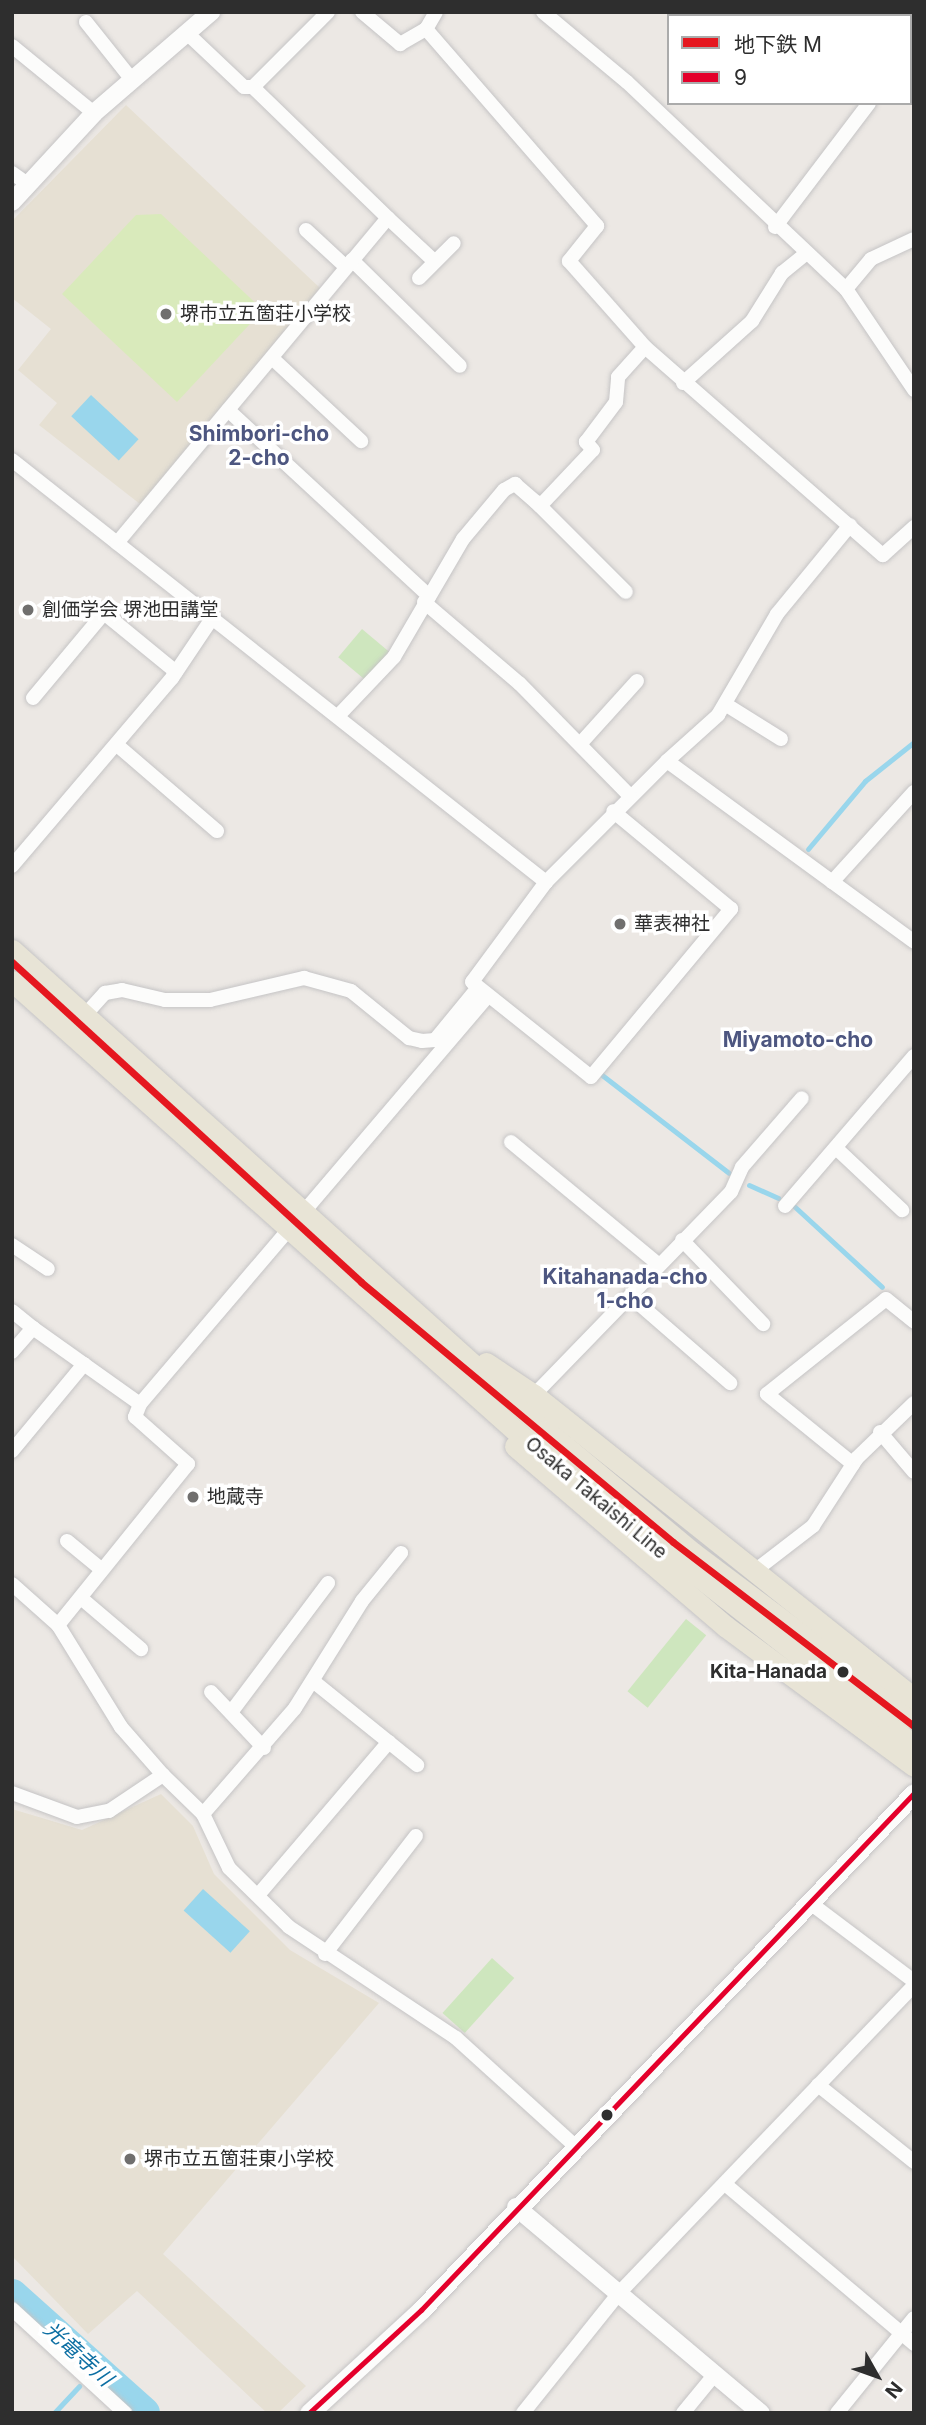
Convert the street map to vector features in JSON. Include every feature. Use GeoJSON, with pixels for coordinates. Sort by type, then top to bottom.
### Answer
{"type":"FeatureCollection","features":[{"type":"Feature","properties":{"kind":"main road","name":"Osaka Takaishi Line"},"geometry":{"type":"LineString","coordinates":[[16,960],[85,1015],[469,1390],[687,1561],[914,1745]]}},
{"type":"Feature","properties":{"kind":"main road","name":"Osaka Takaishi Line"},"geometry":{"type":"LineString","coordinates":[[12,981],[300,1223],[426,1324],[687,1561],[914,1719]]}},
{"type":"Feature","properties":{"kind":"main road"},"geometry":{"type":"LineString","coordinates":[[426,1324],[534,1395],[752,1573],[914,1698]]}},
{"type":"Feature","properties":{"kind":"main road"},"geometry":{"type":"LineString","coordinates":[[469,1390],[540,1473],[757,1650],[914,1766]]}},
{"type":"Feature","properties":{"kind":"main road"},"geometry":{"type":"LineString","coordinates":[[309,2413],[421,2310],[516,2207],[914,1793]]}},
{"type":"Feature","properties":{"kind":"street"},"geometry":{"type":"LineString","coordinates":[[12,202],[94,113],[211,12]]}},
{"type":"Feature","properties":{"kind":"street"},"geometry":{"type":"LineString","coordinates":[[188,34],[244,88],[253,87],[328,12]]}},
{"type":"Feature","properties":{"kind":"street"},"geometry":{"type":"LineString","coordinates":[[362,12],[400,44],[426,29],[436,12]]}},
{"type":"Feature","properties":{"kind":"street"},"geometry":{"type":"LineString","coordinates":[[543,12],[562,18],[804,255],[846,289],[914,390]]}},
{"type":"Feature","properties":{"kind":"street"},"geometry":{"type":"LineString","coordinates":[[86,22],[133,81]]}},
{"type":"Feature","properties":{"kind":"street"},"geometry":{"type":"LineString","coordinates":[[426,29],[597,226],[569,261],[645,347],[683,383],[883,555],[914,527]]}},
{"type":"Feature","properties":{"kind":"street"},"geometry":{"type":"LineString","coordinates":[[12,46],[94,113]]}},
{"type":"Feature","properties":{"kind":"street"},"geometry":{"type":"LineString","coordinates":[[253,87],[435,262]]}},
{"type":"Feature","properties":{"kind":"street"},"geometry":{"type":"LineString","coordinates":[[775,227],[867,105]]}},
{"type":"Feature","properties":{"kind":"street"},"geometry":{"type":"LineString","coordinates":[[12,173],[28,184]]}},
{"type":"Feature","properties":{"kind":"street"},"geometry":{"type":"LineString","coordinates":[[117,543],[388,218]]}},
{"type":"Feature","properties":{"kind":"street"},"geometry":{"type":"LineString","coordinates":[[306,230],[349,264],[460,366]]}},
{"type":"Feature","properties":{"kind":"street"},"geometry":{"type":"LineString","coordinates":[[846,289],[871,259],[914,239]]}},
{"type":"Feature","properties":{"kind":"street"},"geometry":{"type":"LineString","coordinates":[[419,278],[454,243]]}},
{"type":"Feature","properties":{"kind":"street"},"geometry":{"type":"LineString","coordinates":[[683,383],[752,321],[782,273],[804,255]]}},
{"type":"Feature","properties":{"kind":"street"},"geometry":{"type":"LineString","coordinates":[[338,716],[394,657],[463,539],[504,490],[515,484],[540,506],[593,450],[586,443],[616,402],[618,377],[645,347]]}},
{"type":"Feature","properties":{"kind":"street"},"geometry":{"type":"LineString","coordinates":[[272,358],[361,441]]}},
{"type":"Feature","properties":{"kind":"street"},"geometry":{"type":"LineString","coordinates":[[228,410],[580,744],[629,795]]}},
{"type":"Feature","properties":{"kind":"street"},"geometry":{"type":"LineString","coordinates":[[12,460],[545,882]]}},
{"type":"Feature","properties":{"kind":"street"},"geometry":{"type":"LineString","coordinates":[[536,502],[626,592]]}},
{"type":"Feature","properties":{"kind":"street"},"geometry":{"type":"LineString","coordinates":[[614,811],[731,909],[591,1077],[481,994],[476,974],[545,882],[629,795],[725,704],[766,629],[850,525]]}},
{"type":"Feature","properties":{"kind":"street"},"geometry":{"type":"LineString","coordinates":[[33,698],[104,613],[176,672]]}},
{"type":"Feature","properties":{"kind":"street"},"geometry":{"type":"LineString","coordinates":[[12,866],[176,672],[213,617]]}},
{"type":"Feature","properties":{"kind":"street"},"geometry":{"type":"LineString","coordinates":[[580,744],[636,681]]}},
{"type":"Feature","properties":{"kind":"street"},"geometry":{"type":"LineString","coordinates":[[725,704],[782,739]]}},
{"type":"Feature","properties":{"kind":"street"},"geometry":{"type":"LineString","coordinates":[[117,745],[217,831]]}},
{"type":"Feature","properties":{"kind":"street"},"geometry":{"type":"LineString","coordinates":[[667,761],[914,942]]}},
{"type":"Feature","properties":{"kind":"street"},"geometry":{"type":"LineString","coordinates":[[832,882],[914,792]]}},
{"type":"Feature","properties":{"kind":"street"},"geometry":{"type":"LineString","coordinates":[[85,1015],[105,993],[210,1000],[304,978],[351,991],[409,1038],[422,1041],[435,1040],[481,994]]}},
{"type":"Feature","properties":{"kind":"street"},"geometry":{"type":"LineString","coordinates":[[58,1625],[188,1464],[135,1417],[140,1404],[300,1223],[481,994]]}},
{"type":"Feature","properties":{"kind":"street"},"geometry":{"type":"LineString","coordinates":[[785,1206],[914,1056]]}},
{"type":"Feature","properties":{"kind":"street"},"geometry":{"type":"LineString","coordinates":[[534,1395],[737,1185],[742,1167],[802,1098]]}},
{"type":"Feature","properties":{"kind":"street"},"geometry":{"type":"LineString","coordinates":[[511,1142],[659,1265]]}},
{"type":"Feature","properties":{"kind":"street"},"geometry":{"type":"LineString","coordinates":[[836,1148],[902,1210]]}},
{"type":"Feature","properties":{"kind":"street"},"geometry":{"type":"LineString","coordinates":[[682,1240],[763,1324]]}},
{"type":"Feature","properties":{"kind":"street"},"geometry":{"type":"LineString","coordinates":[[12,1245],[48,1269]]}},
{"type":"Feature","properties":{"kind":"street"},"geometry":{"type":"LineString","coordinates":[[630,1296],[730,1383]]}},
{"type":"Feature","properties":{"kind":"street"},"geometry":{"type":"LineString","coordinates":[[853,1464],[767,1394],[886,1299],[914,1321]]}},
{"type":"Feature","properties":{"kind":"street"},"geometry":{"type":"LineString","coordinates":[[12,1311],[140,1404]]}},
{"type":"Feature","properties":{"kind":"street"},"geometry":{"type":"LineString","coordinates":[[12,1352],[33,1328]]}},
{"type":"Feature","properties":{"kind":"street"},"geometry":{"type":"LineString","coordinates":[[12,1451],[83,1364]]}},
{"type":"Feature","properties":{"kind":"street"},"geometry":{"type":"LineString","coordinates":[[752,1573],[813,1525],[853,1464],[880,1432],[914,1404]]}},
{"type":"Feature","properties":{"kind":"street"},"geometry":{"type":"LineString","coordinates":[[880,1432],[914,1472]]}},
{"type":"Feature","properties":{"kind":"street"},"geometry":{"type":"LineString","coordinates":[[67,1541],[102,1570]]}},
{"type":"Feature","properties":{"kind":"street"},"geometry":{"type":"LineString","coordinates":[[203,1814],[264,1748],[401,1553]]}},
{"type":"Feature","properties":{"kind":"street"},"geometry":{"type":"LineString","coordinates":[[232,1711],[328,1583]]}},
{"type":"Feature","properties":{"kind":"street"},"geometry":{"type":"LineString","coordinates":[[12,1584],[58,1625],[121,1727],[163,1775],[203,1814],[229,1868],[325,1954],[380,1982],[456,2038],[575,2146]]}},
{"type":"Feature","properties":{"kind":"street"},"geometry":{"type":"LineString","coordinates":[[81,1598],[141,1649]]}},
{"type":"Feature","properties":{"kind":"street"},"geometry":{"type":"LineString","coordinates":[[313,1681],[417,1765]]}},
{"type":"Feature","properties":{"kind":"street"},"geometry":{"type":"LineString","coordinates":[[212,1692],[264,1748]]}},
{"type":"Feature","properties":{"kind":"street"},"geometry":{"type":"LineString","coordinates":[[259,1894],[389,1742]]}},
{"type":"Feature","properties":{"kind":"street"},"geometry":{"type":"LineString","coordinates":[[12,1793],[77,1817],[109,1811],[163,1775]]}},
{"type":"Feature","properties":{"kind":"street"},"geometry":{"type":"LineString","coordinates":[[325,1954],[416,1836]]}},
{"type":"Feature","properties":{"kind":"street"},"geometry":{"type":"LineString","coordinates":[[523,2413],[620,2293],[914,1982],[809,1902]]}},
{"type":"Feature","properties":{"kind":"street"},"geometry":{"type":"LineString","coordinates":[[818,2085],[914,2162]]}},
{"type":"Feature","properties":{"kind":"street"},"geometry":{"type":"LineString","coordinates":[[725,2184],[914,2344]]}},
{"type":"Feature","properties":{"kind":"street"},"geometry":{"type":"LineString","coordinates":[[516,2207],[761,2413]]}},
{"type":"Feature","properties":{"kind":"street"},"geometry":{"type":"LineString","coordinates":[[12,2309],[125,2413]]}},
{"type":"Feature","properties":{"kind":"street"},"geometry":{"type":"LineString","coordinates":[[837,2413],[914,2319]]}},
{"type":"Feature","properties":{"kind":"street"},"geometry":{"type":"LineString","coordinates":[[683,2413],[715,2374]]}},
{"type":"Feature","properties":{"kind":"shaded area","name":"堺市立五箇荘小学校"},"geometry":{"type":"Polygon","coordinates":[[[126,105],[320,288],[140,504],[39,425],[57,403],[18,370],[51,329],[12,298],[12,221],[126,105]]]}},
{"type":"Feature","properties":{"kind":"shaded area","name":"堺市立五箇荘東小学校"},"geometry":{"type":"Polygon","coordinates":[[[161,1794],[193,1826],[214,1874],[290,1950],[379,2003],[163,2254],[306,2386],[278,2413],[267,2413],[137,2291],[88,2334],[12,2256],[12,1809],[82,1830],[161,1794]]]}},
{"type":"Feature","properties":{"kind":"green space"},"geometry":{"type":"Polygon","coordinates":[[[161,214],[263,310],[177,402],[62,294],[136,215],[161,214]]]}},
{"type":"Feature","properties":{"kind":"green space"},"geometry":{"type":"Polygon","coordinates":[[[362,629],[389,651],[365,680],[338,657],[362,629]]]}},
{"type":"Feature","properties":{"kind":"green space"},"geometry":{"type":"Polygon","coordinates":[[[686,1619],[706,1635],[648,1708],[627,1691],[686,1619]]]}},
{"type":"Feature","properties":{"kind":"green space"},"geometry":{"type":"Polygon","coordinates":[[[492,1958],[514,1978],[465,2033],[442,2013],[492,1958]]]}},
{"type":"Feature","properties":{"kind":"water"},"geometry":{"type":"Polygon","coordinates":[[[91,395],[139,439],[119,461],[71,416],[91,395]]]}},
{"type":"Feature","properties":{"kind":"water"},"geometry":{"type":"Polygon","coordinates":[[[203,1889],[250,1931],[230,1953],[184,1911],[203,1889]]]}},
{"type":"Feature","properties":{"kind":"waterway"},"geometry":{"type":"LineString","coordinates":[[808,849],[865,781],[914,742]]}},
{"type":"Feature","properties":{"kind":"waterway"},"geometry":{"type":"LineString","coordinates":[[602,1075],[729,1173]]}},
{"type":"Feature","properties":{"kind":"waterway"},"geometry":{"type":"LineString","coordinates":[[749,1185],[778,1198]]}},
{"type":"Feature","properties":{"kind":"waterway"},"geometry":{"type":"LineString","coordinates":[[795,1207],[882,1287]]}},
{"type":"Feature","properties":{"kind":"waterway","name":"光竜寺川"},"geometry":{"type":"LineString","coordinates":[[12,2295],[144,2413]]}},
{"type":"Feature","properties":{"kind":"waterway"},"geometry":{"type":"LineString","coordinates":[[54,2413],[79,2386]]}},
{"type":"Feature","properties":{"kind":"metro line","name":"M"},"geometry":{"type":"LineString","coordinates":[[12,962],[361,1282],[673,1542],[914,1726]]}},
{"type":"Feature","properties":{"kind":"transit line","name":"9"},"geometry":{"type":"LineString","coordinates":[[309,2413],[421,2310],[914,1793]]}},
{"type":"Feature","properties":{"kind":"place","name":"堺市立五箇荘小学校"},"geometry":{"type":"Point","coordinates":[166,314]}},
{"type":"Feature","properties":{"kind":"place","name":"創価学会 堺池田講堂"},"geometry":{"type":"Point","coordinates":[28,610]}},
{"type":"Feature","properties":{"kind":"place","name":"華表神社"},"geometry":{"type":"Point","coordinates":[620,924]}},
{"type":"Feature","properties":{"kind":"place","name":"地蔵寺"},"geometry":{"type":"Point","coordinates":[193,1497]}},
{"type":"Feature","properties":{"kind":"place","name":"Kita-Hanada"},"geometry":{"type":"Point","coordinates":[843,1672]}},
{"type":"Feature","properties":{"kind":"place","name":"堺市立五箇荘東小学校"},"geometry":{"type":"Point","coordinates":[130,2159]}},
{"type":"Feature","properties":{"kind":"district","name":"Shimbori-cho 2-cho"},"geometry":{"type":"Point","coordinates":[259,446]}},
{"type":"Feature","properties":{"kind":"district","name":"Miyamoto-cho"},"geometry":{"type":"Point","coordinates":[798,1040]}},
{"type":"Feature","properties":{"kind":"district","name":"Kitahanada-cho 1-cho"},"geometry":{"type":"Point","coordinates":[625,1289]}}]}
